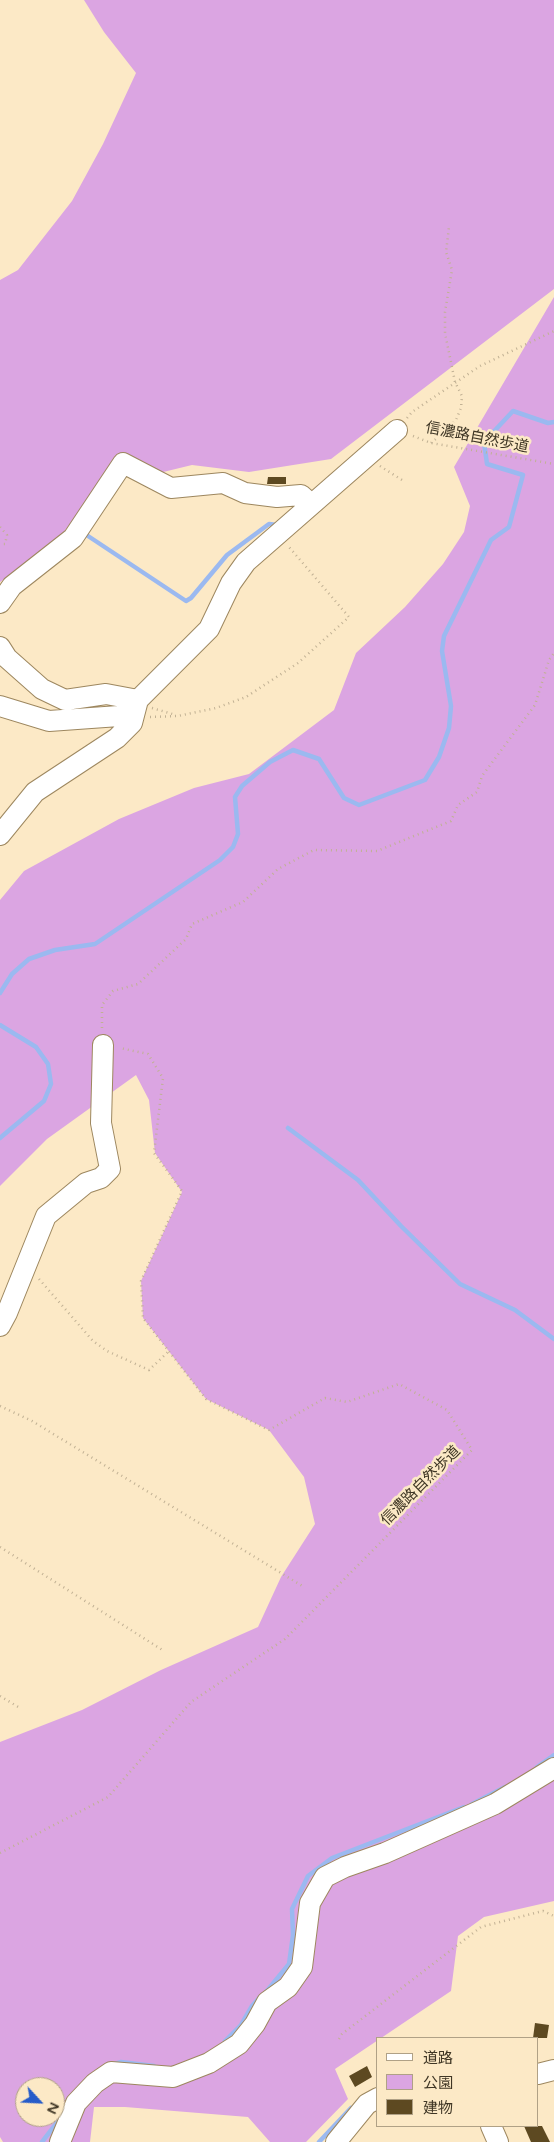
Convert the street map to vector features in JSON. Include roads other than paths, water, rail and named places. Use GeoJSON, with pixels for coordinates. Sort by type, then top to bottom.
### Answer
{"type":"FeatureCollection","features":[{"type":"Feature","properties":{"kind":"street"},"geometry":{"type":"LineString","coordinates":[[0,836],[35,792],[117,738],[135,713],[209,629],[231,583],[246,562],[397,430]]}},
{"type":"Feature","properties":{"kind":"street"},"geometry":{"type":"LineString","coordinates":[[0,603],[12,586],[73,538],[123,463],[172,488],[223,482],[245,493],[277,497],[301,495],[311,504]]}},
{"type":"Feature","properties":{"kind":"street"},"geometry":{"type":"LineString","coordinates":[[0,647],[7,658],[42,689],[65,700],[106,694],[135,713]]}},
{"type":"Feature","properties":{"kind":"street"},"geometry":{"type":"LineString","coordinates":[[0,706],[49,721],[135,713]]}},
{"type":"Feature","properties":{"kind":"street"},"geometry":{"type":"LineString","coordinates":[[0,1326],[46,1216],[86,1183],[102,1178],[110,1169],[101,1123],[102,1045]]}},
{"type":"Feature","properties":{"kind":"street"},"geometry":{"type":"LineString","coordinates":[[60,2142],[76,2103],[95,2083],[111,2072],[173,2077],[209,2063],[239,2044],[255,2024],[266,2002],[288,1987],[302,1967],[310,1903],[325,1878],[345,1867],[385,1853],[495,1804],[554,1768]]}},
{"type":"Feature","properties":{"kind":"street"},"geometry":{"type":"LineString","coordinates":[[539,2074],[554,2070]]}},
{"type":"Feature","properties":{"kind":"street"},"geometry":{"type":"LineString","coordinates":[[336,2142],[367,2104],[376,2099]]}},
{"type":"Feature","properties":{"kind":"street"},"geometry":{"type":"LineString","coordinates":[[491,2127],[498,2142]]}},
{"type":"Feature","properties":{"kind":"waterway"},"geometry":{"type":"LineString","coordinates":[[0,993],[12,974],[29,959],[55,950],[95,944],[220,860],[233,847],[238,834],[235,797],[242,786],[270,762],[293,750],[319,759],[344,798],[359,805],[425,780],[439,757],[449,728],[451,706],[442,651],[444,636],[491,540],[509,527],[523,475],[487,464],[484,442],[513,411],[548,423],[554,422]]}},
{"type":"Feature","properties":{"kind":"waterway"},"geometry":{"type":"LineString","coordinates":[[82,532],[186,601],[191,598],[227,555],[269,524],[277,525]]}},
{"type":"Feature","properties":{"kind":"waterway"},"geometry":{"type":"LineString","coordinates":[[0,1025],[36,1047],[48,1064],[51,1084],[44,1101],[0,1138]]}},
{"type":"Feature","properties":{"kind":"waterway"},"geometry":{"type":"LineString","coordinates":[[288,1128],[358,1180],[401,1226],[460,1284],[515,1310],[554,1339]]}},
{"type":"Feature","properties":{"kind":"waterway"},"geometry":{"type":"LineString","coordinates":[[537,1767],[554,1755]]}},
{"type":"Feature","properties":{"kind":"waterway"},"geometry":{"type":"LineString","coordinates":[[472,1804],[505,1787]]}},
{"type":"Feature","properties":{"kind":"waterway"},"geometry":{"type":"LineString","coordinates":[[266,1992],[289,1964],[293,1935],[292,1909],[308,1876],[332,1858],[464,1807]]}},
{"type":"Feature","properties":{"kind":"waterway"},"geometry":{"type":"LineString","coordinates":[[225,2041],[241,2025],[252,2006],[260,1997]]}},
{"type":"Feature","properties":{"kind":"waterway"},"geometry":{"type":"LineString","coordinates":[[115,2064],[121,2062],[154,2066]]}},
{"type":"Feature","properties":{"kind":"waterway"},"geometry":{"type":"LineString","coordinates":[[319,2142],[351,2108]]}},
{"type":"Feature","properties":{"kind":"waterway"},"geometry":{"type":"LineString","coordinates":[[42,2142],[54,2127]]}}]}
